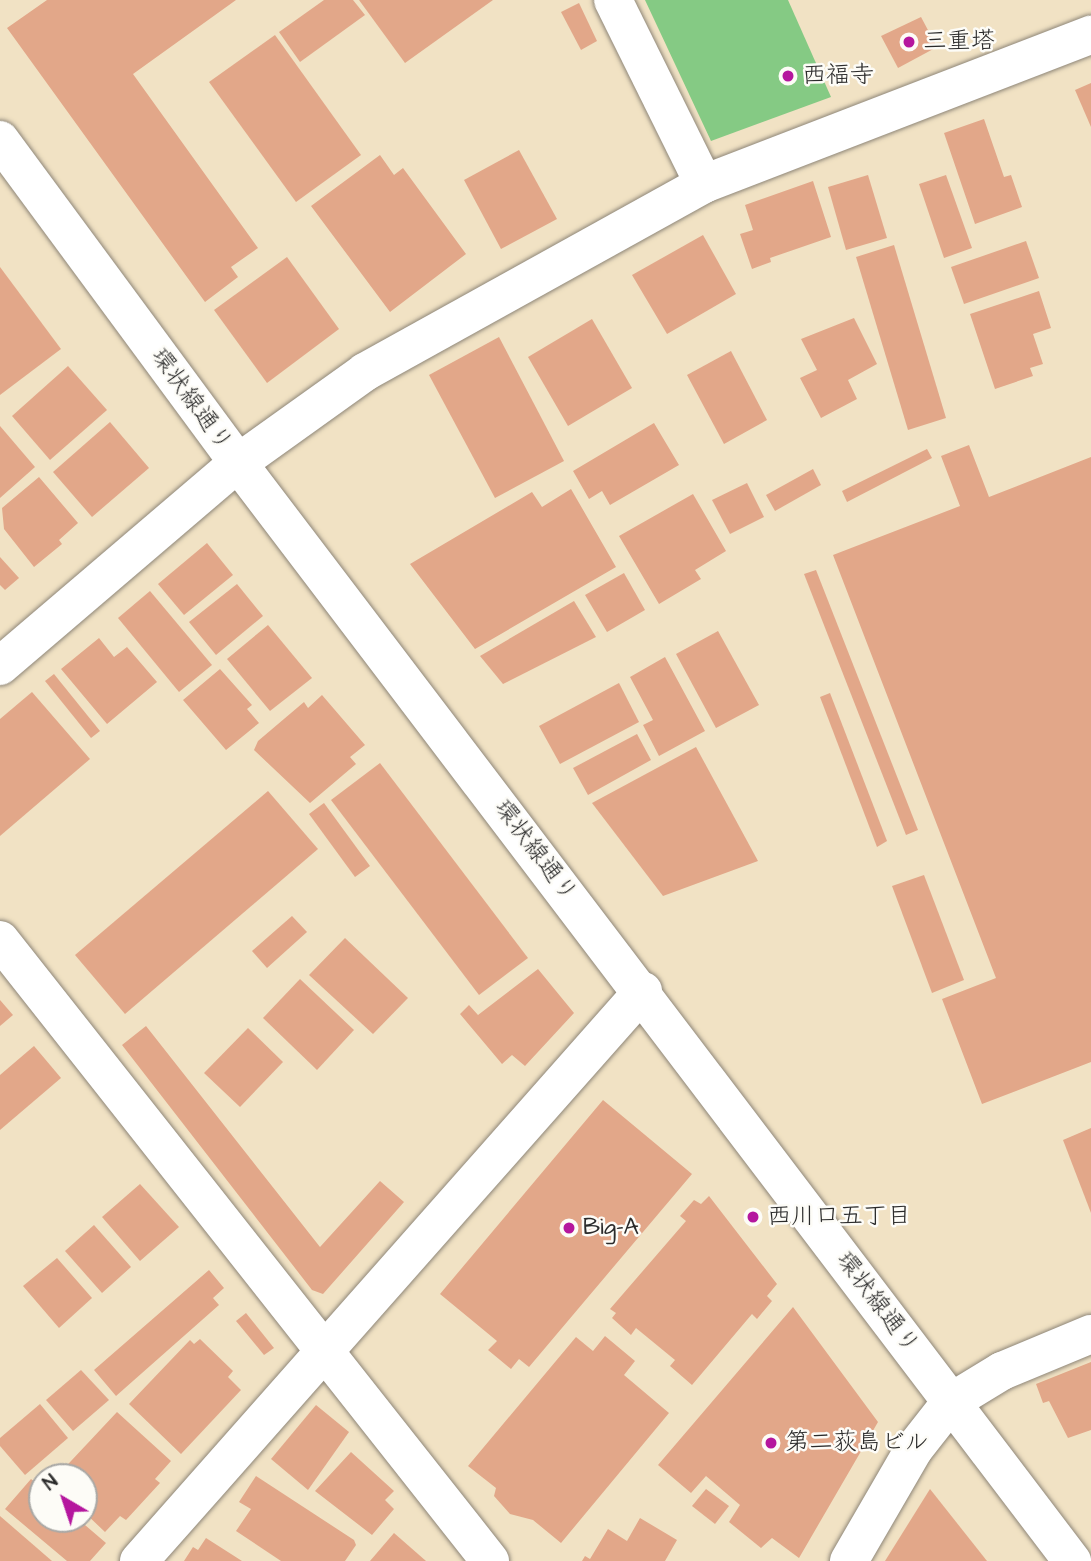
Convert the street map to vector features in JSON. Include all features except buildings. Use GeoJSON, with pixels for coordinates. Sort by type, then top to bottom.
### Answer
{"type":"FeatureCollection","features":[{"type":"Feature","properties":{"kind":"street"},"geometry":{"type":"LineString","coordinates":[[613,0],[704,184]]}},
{"type":"Feature","properties":{"kind":"street"},"geometry":{"type":"LineString","coordinates":[[0,666],[238,463],[365,372],[704,184],[1091,35]]}},
{"type":"Feature","properties":{"kind":"street","name":"環状線通り"},"geometry":{"type":"LineString","coordinates":[[0,140],[238,463],[643,991],[1072,1561]]}},
{"type":"Feature","properties":{"kind":"street"},"geometry":{"type":"LineString","coordinates":[[0,940],[490,1561]]}},
{"type":"Feature","properties":{"kind":"street"},"geometry":{"type":"LineString","coordinates":[[139,1561],[643,991]]}},
{"type":"Feature","properties":{"kind":"street"},"geometry":{"type":"LineString","coordinates":[[849,1561],[914,1449],[951,1402],[1002,1371],[1091,1334]]}},
{"type":"Feature","properties":{"kind":"green space"},"geometry":{"type":"Polygon","coordinates":[[[645,0],[788,0],[831,97],[711,141],[645,0]]]}},
{"type":"Feature","properties":{"kind":"place","name":"三重塔"},"geometry":{"type":"Point","coordinates":[909,42]}},
{"type":"Feature","properties":{"kind":"place","name":"西福寺"},"geometry":{"type":"Point","coordinates":[788,76]}},
{"type":"Feature","properties":{"kind":"place","name":"西川口五丁目"},"geometry":{"type":"Point","coordinates":[753,1217]}},
{"type":"Feature","properties":{"kind":"place","name":"Big-A"},"geometry":{"type":"Point","coordinates":[569,1228]}},
{"type":"Feature","properties":{"kind":"place","name":"第二荻島ビル"},"geometry":{"type":"Point","coordinates":[771,1443]}}]}
